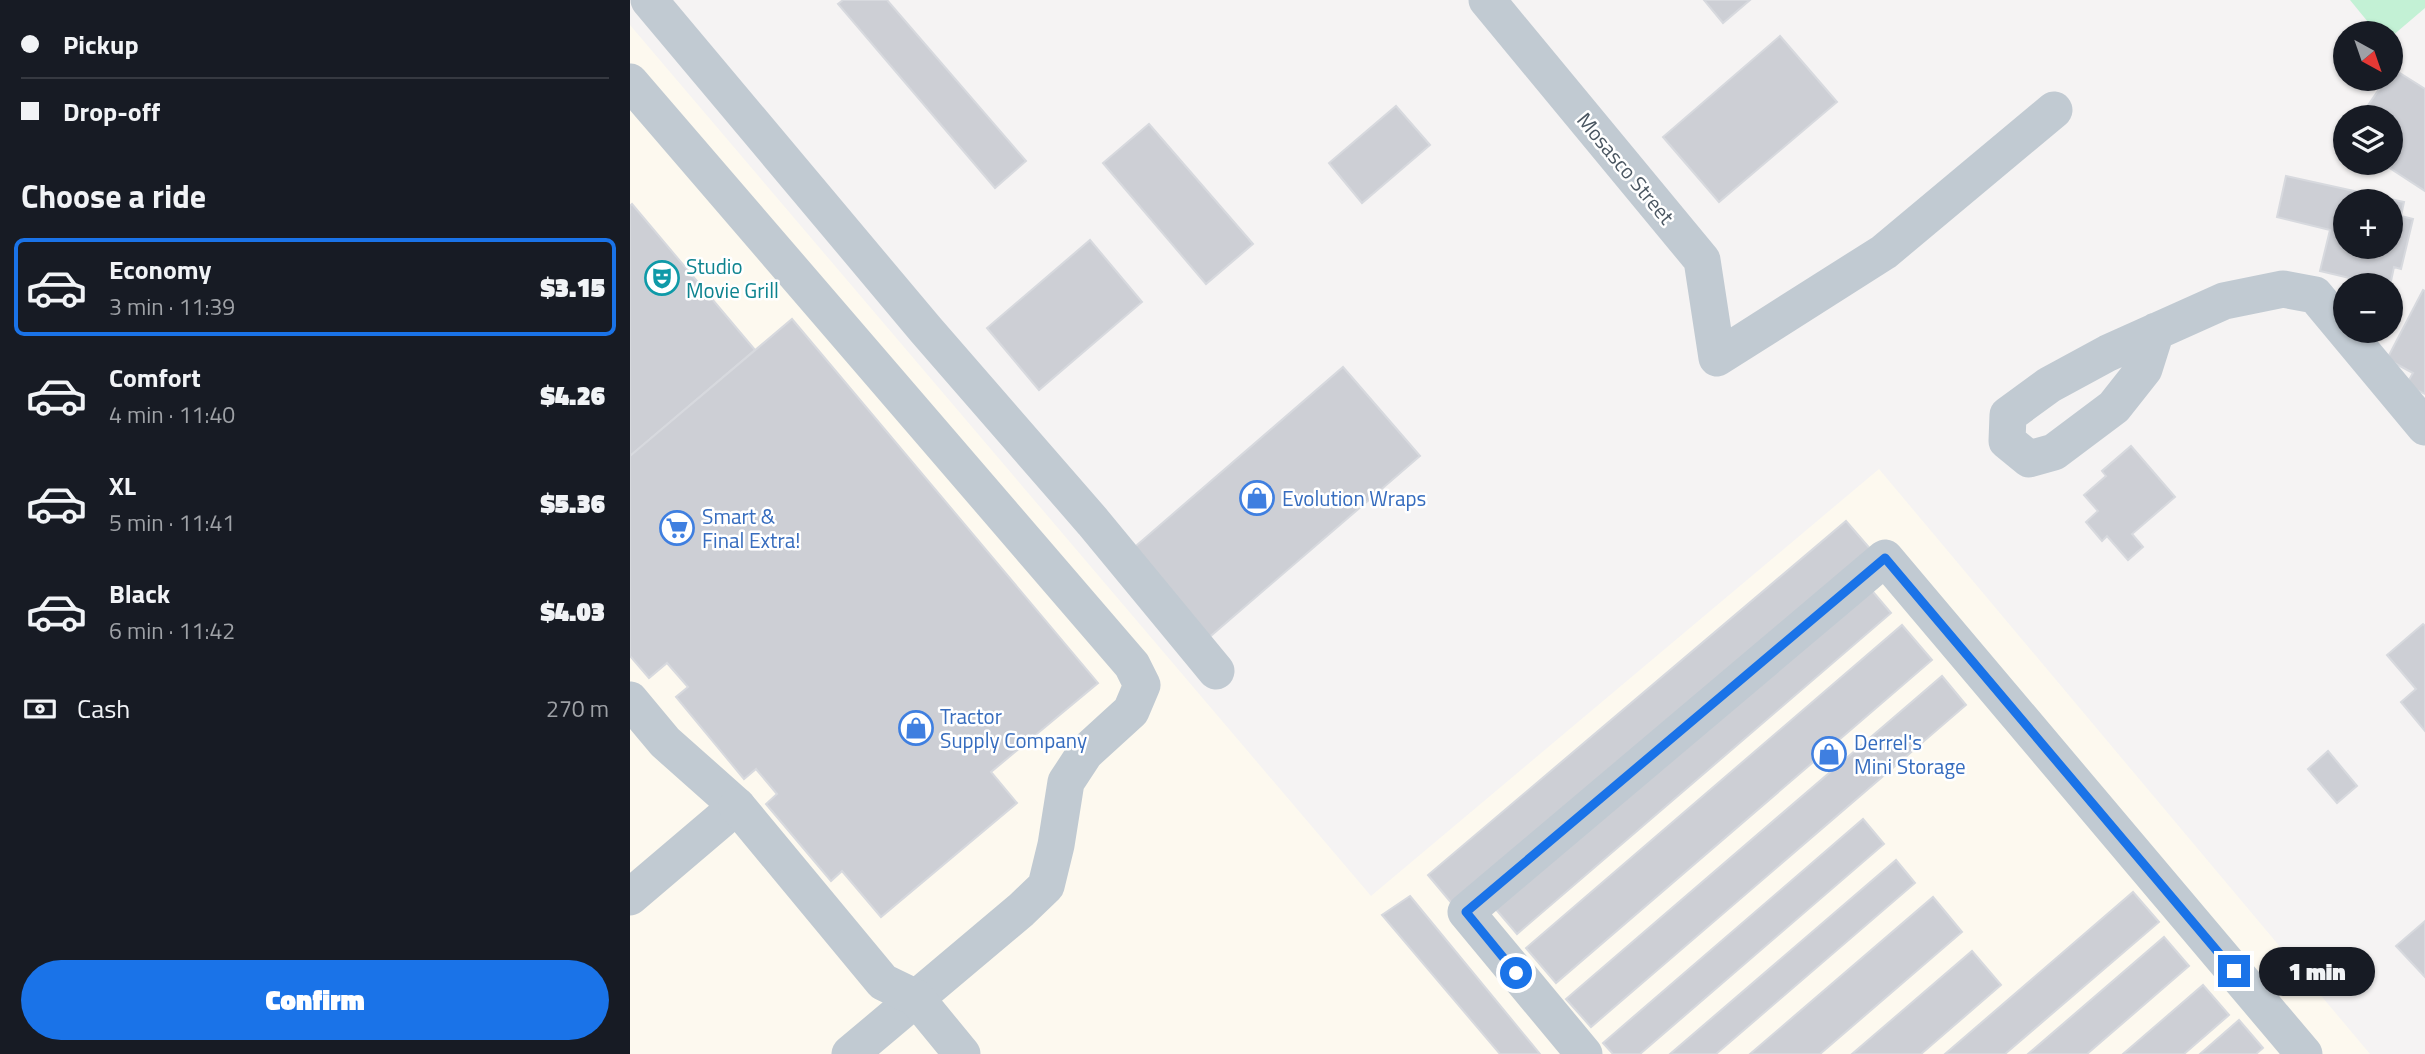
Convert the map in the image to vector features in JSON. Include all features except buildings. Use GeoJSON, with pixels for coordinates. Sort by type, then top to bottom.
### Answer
{"type":"FeatureCollection","features":[{"type":"Feature","properties":{"kind":"street"},"geometry":{"type":"LineString","coordinates":[[649,0],[926,330],[1093,522],[1216,671]]}},
{"type":"Feature","properties":{"kind":"street","name":"Mosasco Street"},"geometry":{"type":"LineString","coordinates":[[1487,0],[1702,260],[1717,358],[1884,252],[2054,110]]}},
{"type":"Feature","properties":{"kind":"street"},"geometry":{"type":"LineString","coordinates":[[630,82],[1132,665],[1142,685],[1131,711],[1085,752],[1066,782],[1046,886],[850,1054]]}},
{"type":"Feature","properties":{"kind":"street"},"geometry":{"type":"LineString","coordinates":[[2156,331],[2224,301],[2283,289],[2315,295],[2425,427]]}},
{"type":"Feature","properties":{"kind":"street"},"geometry":{"type":"LineString","coordinates":[[1584,1054],[1466,912],[1885,558],[2304,1054]]}},
{"type":"Feature","properties":{"kind":"street"},"geometry":{"type":"LineString","coordinates":[[630,700],[665,741],[737,806],[883,982],[916,998],[962,1054]]}},
{"type":"Feature","properties":{"kind":"street"},"geometry":{"type":"LineString","coordinates":[[630,897],[737,806]]}},
{"type":"Feature","properties":{"kind":"shaded area"},"geometry":{"type":"Polygon","coordinates":[[[630,25],[1371,896],[1879,469],[2370,1054],[630,1054],[630,25]]]}},
{"type":"Feature","properties":{"kind":"green space"},"geometry":{"type":"Polygon","coordinates":[[[2350,0],[2425,0],[2425,8],[2403,27],[2403,21],[2367,21],[2350,0]]]}},
{"type":"Feature","properties":{"kind":"place","name":"Studio Movie Grill"},"geometry":{"type":"Point","coordinates":[662,278]}},
{"type":"Feature","properties":{"kind":"place","name":"Evolution Wraps"},"geometry":{"type":"Point","coordinates":[1257,498]}},
{"type":"Feature","properties":{"kind":"place","name":"Smart & Final Extra!"},"geometry":{"type":"Point","coordinates":[677,528]}},
{"type":"Feature","properties":{"kind":"place","name":"Tractor Supply Company"},"geometry":{"type":"Point","coordinates":[916,728]}},
{"type":"Feature","properties":{"kind":"place","name":"Derrel's Mini Storage"},"geometry":{"type":"Point","coordinates":[1829,754]}},
{"type":"Feature","properties":{"kind":"route"},"geometry":{"type":"LineString","coordinates":[[1516,973],[1466,912],[1885,558],[2234,971]]}}]}
